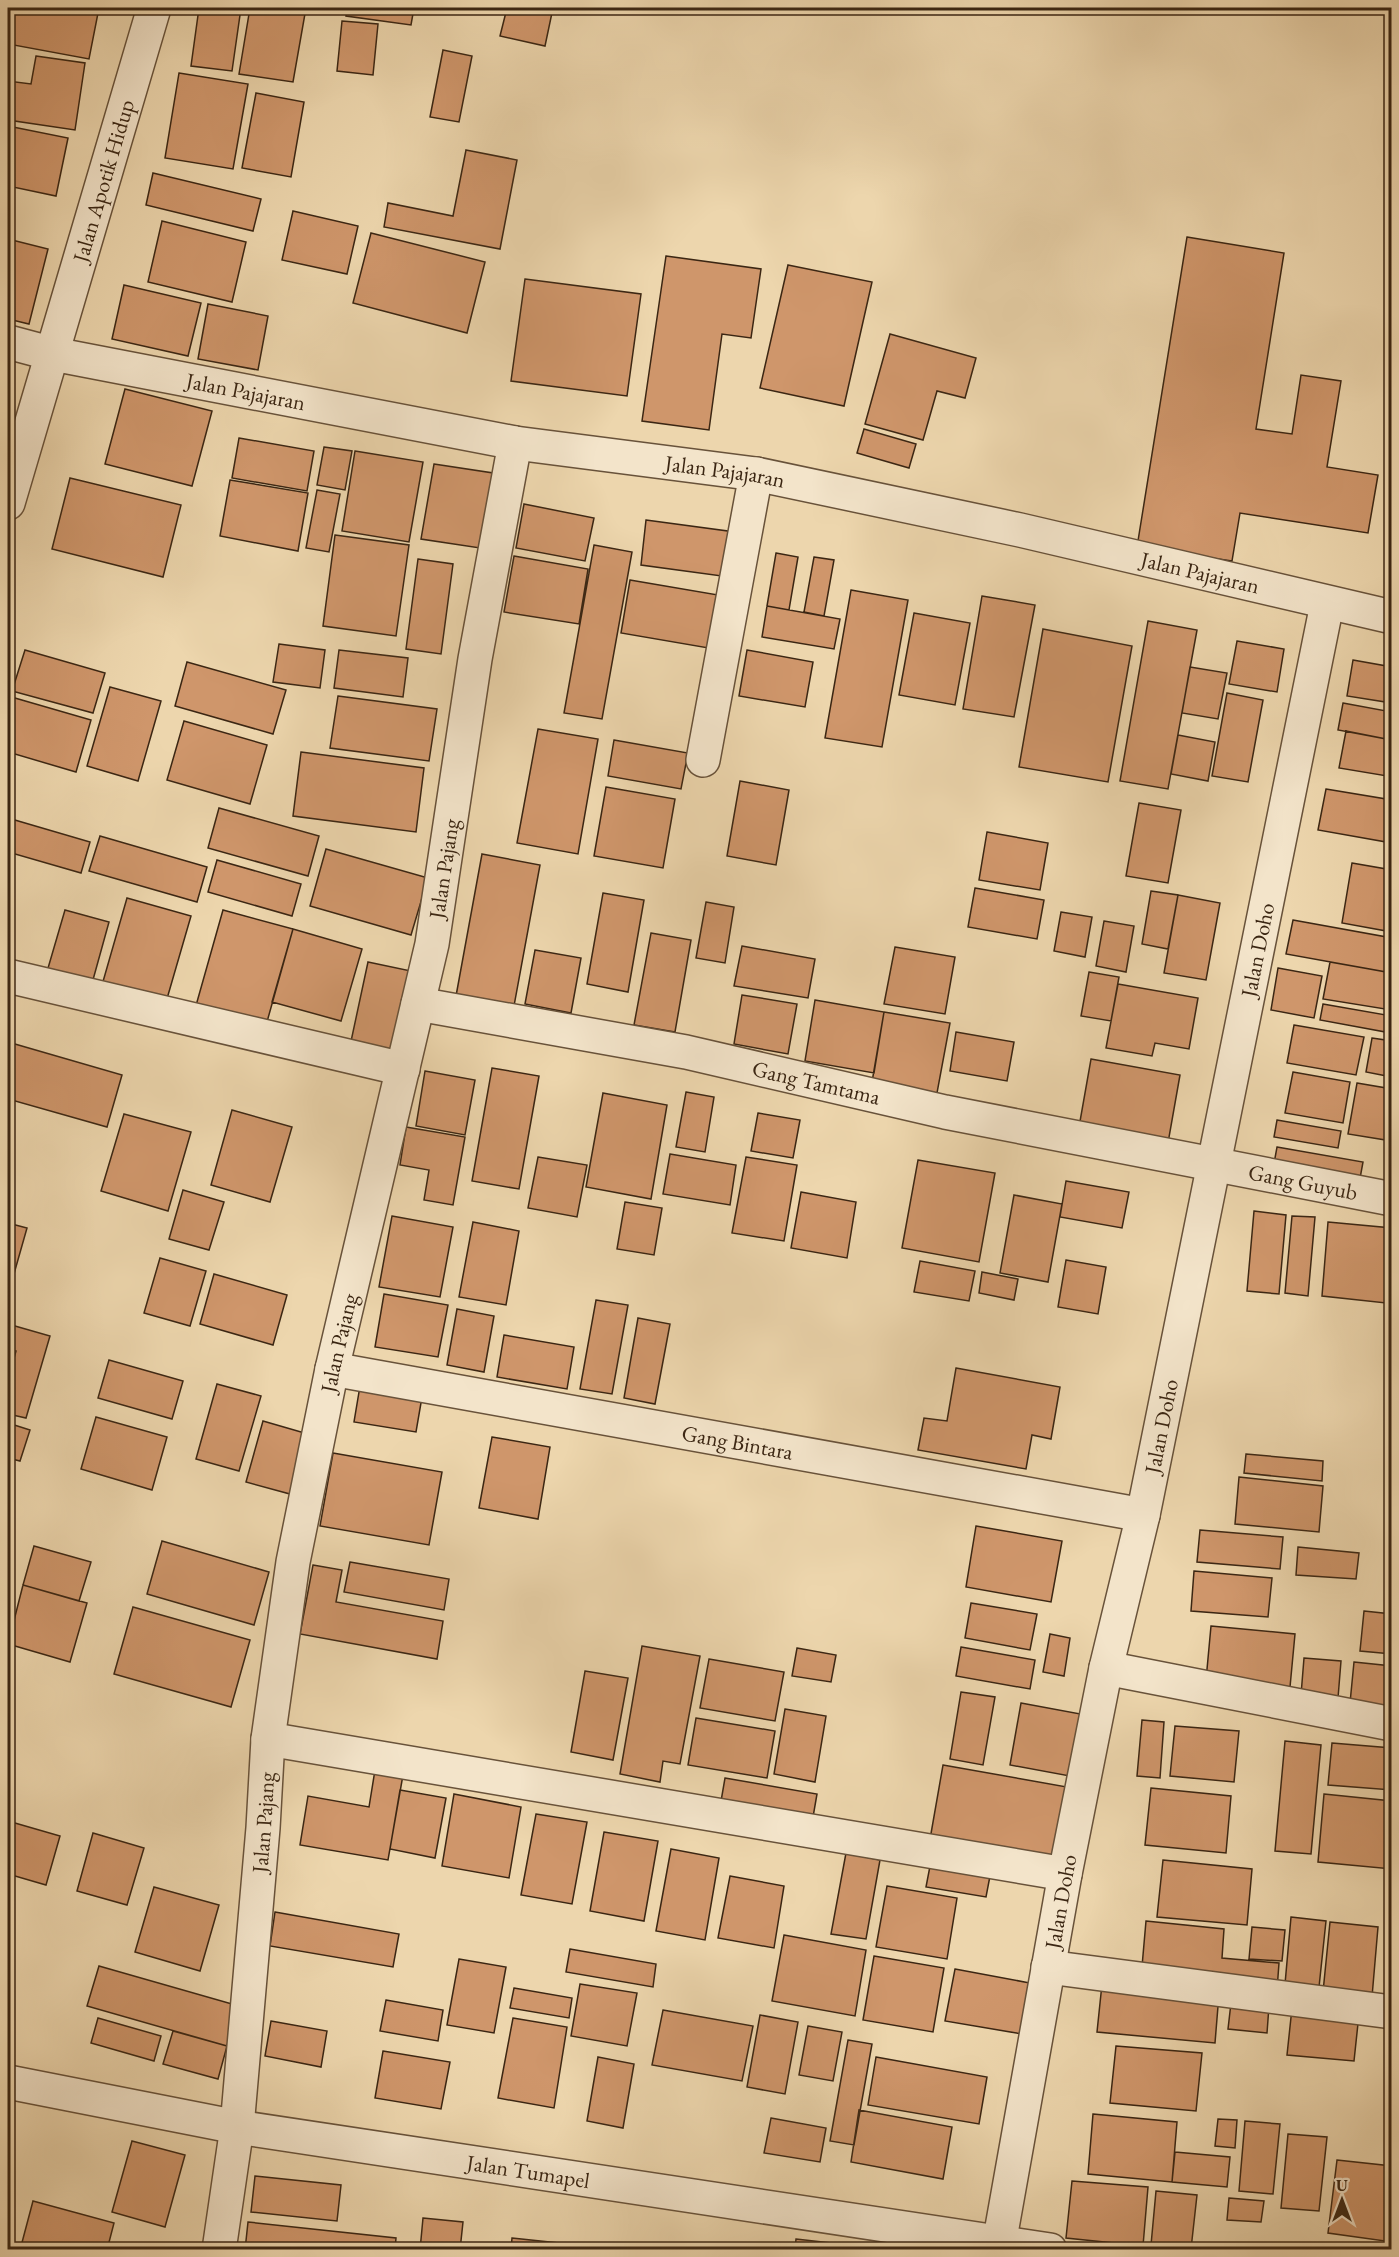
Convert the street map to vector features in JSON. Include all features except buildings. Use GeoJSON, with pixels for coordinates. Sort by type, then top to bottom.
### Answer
{"type":"FeatureCollection","features":[{"type":"Feature","properties":{"kind":"street","name":"Jalan Apotik Hidup"},"geometry":{"type":"LineString","coordinates":[[8,503],[154,8]]}},
{"type":"Feature","properties":{"kind":"street","name":"Jalan Pajajaran"},"geometry":{"type":"LineString","coordinates":[[8,342],[53,354],[515,443],[756,474],[1020,530],[1327,604],[1392,617]]}},
{"type":"Feature","properties":{"kind":"street","name":"Jalan Pajang"},"geometry":{"type":"LineString","coordinates":[[219,2250],[237,2127],[263,1828],[268,1739],[293,1562],[332,1369],[432,944],[475,659],[515,443]]}},
{"type":"Feature","properties":{"kind":"street"},"geometry":{"type":"LineString","coordinates":[[703,760],[756,474]]}},
{"type":"Feature","properties":{"kind":"street","name":"Jalan Doho"},"geometry":{"type":"LineString","coordinates":[[999,2245],[1065,1874],[1106,1668],[1143,1515],[1327,604]]}},
{"type":"Feature","properties":{"kind":"street"},"geometry":{"type":"LineString","coordinates":[[8,976],[403,1069]]}},
{"type":"Feature","properties":{"kind":"street","name":"Gang Tamtama"},"geometry":{"type":"LineString","coordinates":[[418,1005],[686,1052],[945,1112],[1214,1166]]}},
{"type":"Feature","properties":{"kind":"street","name":"Gang Guyub"},"geometry":{"type":"LineString","coordinates":[[1214,1166],[1392,1199]]}},
{"type":"Feature","properties":{"kind":"street","name":"Gang Bintara"},"geometry":{"type":"LineString","coordinates":[[332,1369],[1143,1515]]}},
{"type":"Feature","properties":{"kind":"street"},"geometry":{"type":"LineString","coordinates":[[1106,1668],[1392,1724]]}},
{"type":"Feature","properties":{"kind":"street"},"geometry":{"type":"LineString","coordinates":[[268,1739],[1065,1874]]}},
{"type":"Feature","properties":{"kind":"street"},"geometry":{"type":"LineString","coordinates":[[1048,1968],[1392,2012]]}},
{"type":"Feature","properties":{"kind":"street","name":"Jalan Tumapel"},"geometry":{"type":"LineString","coordinates":[[8,2082],[237,2127],[999,2245],[1050,2250]]}}]}
